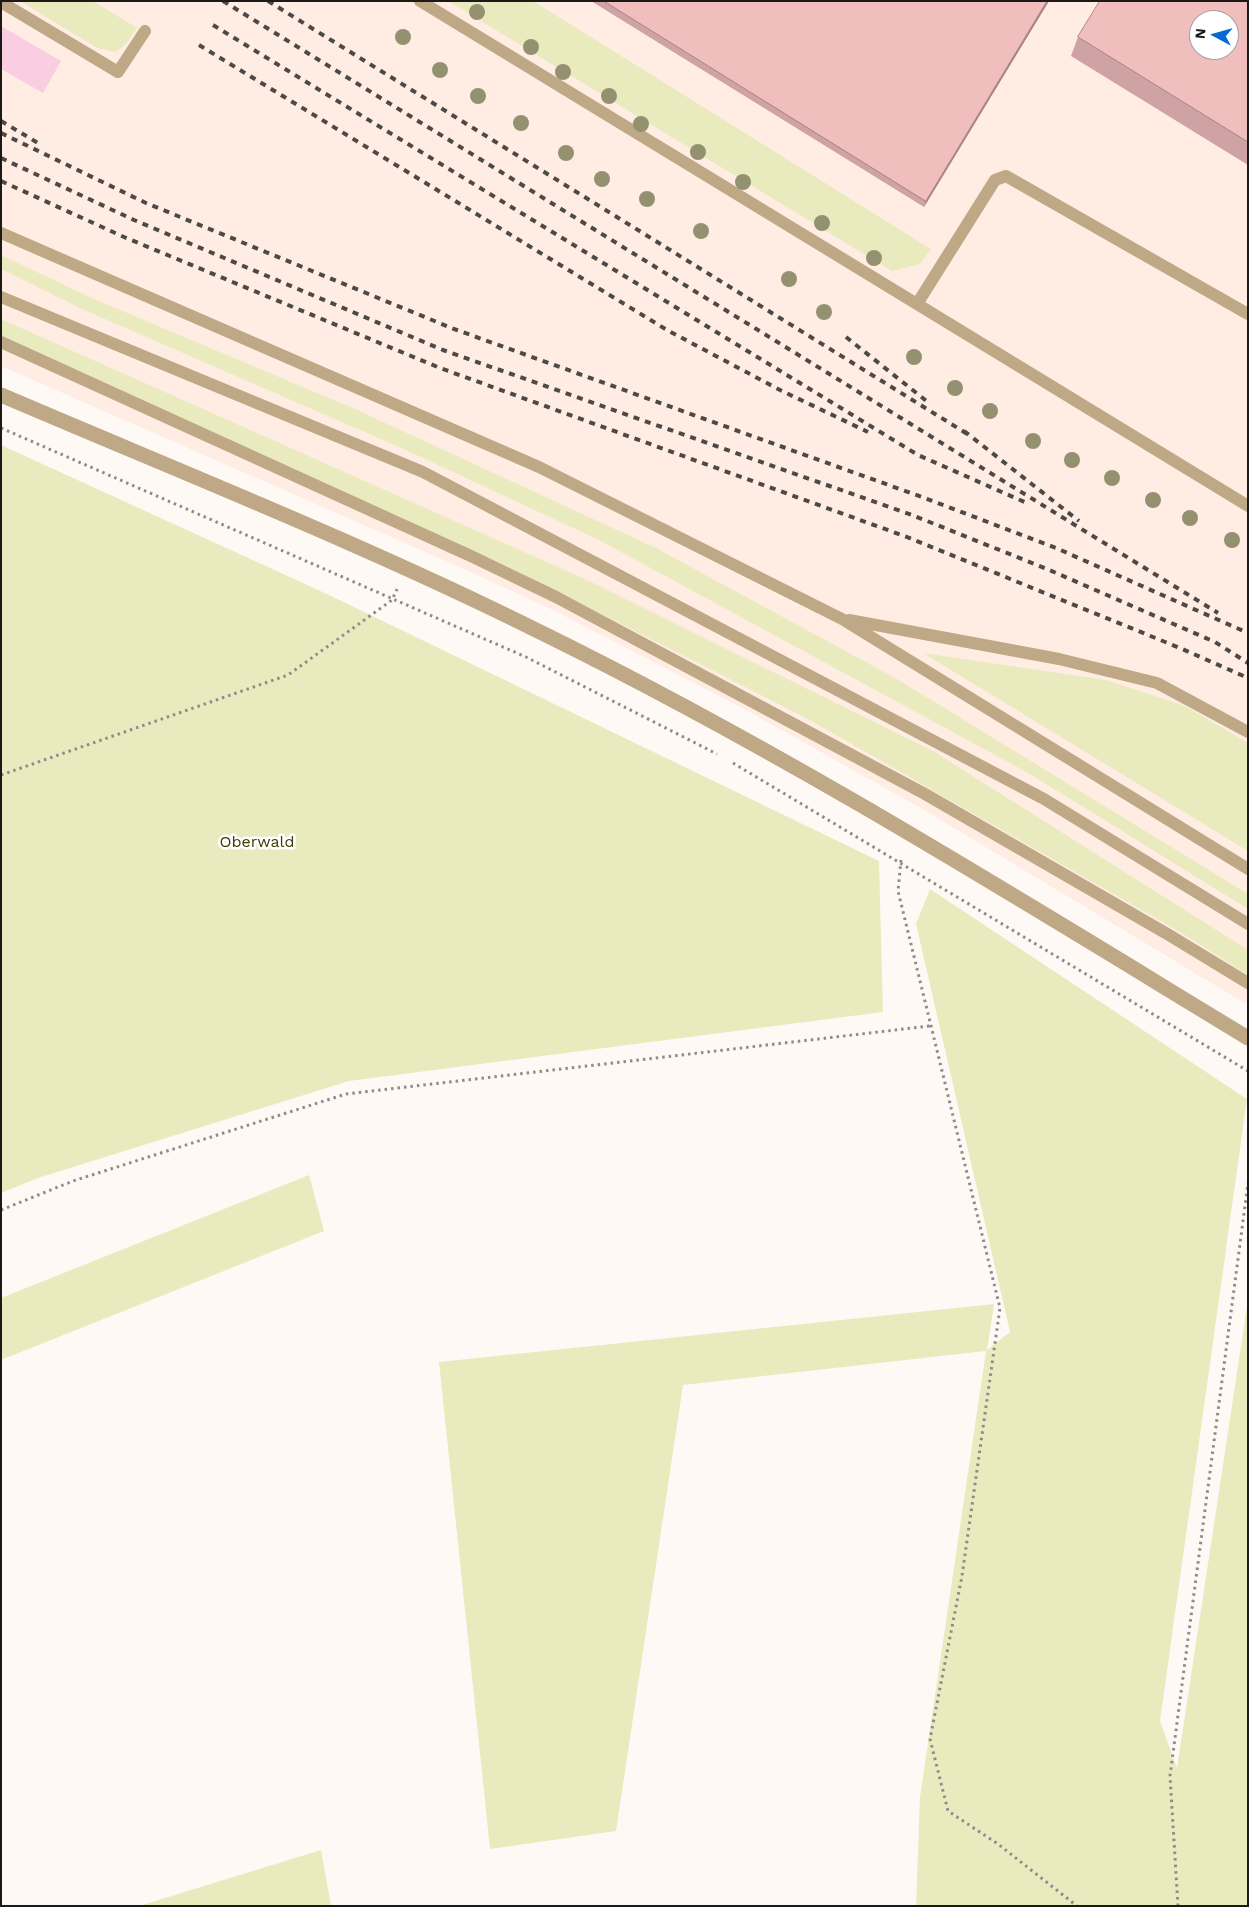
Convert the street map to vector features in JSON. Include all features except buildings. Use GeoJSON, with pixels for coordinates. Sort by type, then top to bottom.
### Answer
{"type":"FeatureCollection","features":[{"type":"Feature","properties":{"kind":"street"},"geometry":{"type":"LineString","coordinates":[[1,395],[407,568],[538,631],[730,730],[917,837],[1248,1038]]}},
{"type":"Feature","properties":{"kind":"lane"},"geometry":{"type":"LineString","coordinates":[[420,1],[1248,506]]}},
{"type":"Feature","properties":{"kind":"lane"},"geometry":{"type":"LineString","coordinates":[[1,2],[118,72],[145,31]]}},
{"type":"Feature","properties":{"kind":"lane"},"geometry":{"type":"LineString","coordinates":[[917,304],[995,180],[1006,176],[1248,314]]}},
{"type":"Feature","properties":{"kind":"lane"},"geometry":{"type":"LineString","coordinates":[[1,233],[539,467],[842,619],[1248,869]]}},
{"type":"Feature","properties":{"kind":"lane"},"geometry":{"type":"LineString","coordinates":[[1,297],[423,472],[1044,799],[1248,924]]}},
{"type":"Feature","properties":{"kind":"lane"},"geometry":{"type":"LineString","coordinates":[[1,342],[473,557],[556,597],[925,794],[1169,934],[1248,983]]}},
{"type":"Feature","properties":{"kind":"lane"},"geometry":{"type":"LineString","coordinates":[[842,619],[1060,659],[1157,683],[1248,732]]}},
{"type":"Feature","properties":{"kind":"path"},"geometry":{"type":"LineString","coordinates":[[1,428],[526,657],[722,756]]}},
{"type":"Feature","properties":{"kind":"path"},"geometry":{"type":"LineString","coordinates":[[1,775],[288,675],[392,600],[407,568]]}},
{"type":"Feature","properties":{"kind":"path"},"geometry":{"type":"LineString","coordinates":[[731,762],[900,861],[1248,1071]]}},
{"type":"Feature","properties":{"kind":"path"},"geometry":{"type":"LineString","coordinates":[[917,837],[900,861],[898,891],[1000,1308],[962,1576],[930,1739],[948,1811],[998,1844],[1077,1906]]}},
{"type":"Feature","properties":{"kind":"path"},"geometry":{"type":"LineString","coordinates":[[1,1210],[73,1182],[346,1094],[930,1026]]}},
{"type":"Feature","properties":{"kind":"path"},"geometry":{"type":"LineString","coordinates":[[1178,1906],[1170,1776],[1248,1183]]}},
{"type":"Feature","properties":{"kind":"shaded area"},"geometry":{"type":"Polygon","coordinates":[[[1,1],[1248,1],[1248,1005],[919,807],[744,709],[555,611],[464,569],[1,366],[1,1]]]}},
{"type":"Feature","properties":{"kind":"shaded area"},"geometry":{"type":"Polygon","coordinates":[[[1,26],[61,61],[43,93],[1,69],[1,26]]]}},
{"type":"Feature","properties":{"kind":"green space"},"geometry":{"type":"Polygon","coordinates":[[[20,1],[93,1],[137,28],[126,44],[116,52],[97,48],[20,1]]]}},
{"type":"Feature","properties":{"kind":"green space"},"geometry":{"type":"Polygon","coordinates":[[[448,1],[533,1],[931,249],[920,264],[892,271],[448,1]]]}},
{"type":"Feature","properties":{"kind":"green space"},"geometry":{"type":"Polygon","coordinates":[[[1,255],[94,299],[355,409],[656,548],[897,679],[1248,894],[1248,909],[1030,774],[599,540],[408,451],[82,309],[1,269],[1,255]]]}},
{"type":"Feature","properties":{"kind":"green space"},"geometry":{"type":"Polygon","coordinates":[[[1,319],[587,580],[933,751],[1248,950],[1248,975],[1180,932],[808,719],[505,565],[1,343],[1,319]]]}},
{"type":"Feature","properties":{"kind":"green space","name":"Oberwald"},"geometry":{"type":"Polygon","coordinates":[[[1,445],[327,594],[879,861],[883,1012],[349,1081],[38,1178],[1,1193],[1,445]]]}},
{"type":"Feature","properties":{"kind":"green space"},"geometry":{"type":"Polygon","coordinates":[[[923,653],[1106,680],[1185,706],[1248,743],[1248,851],[923,653]]]}},
{"type":"Feature","properties":{"kind":"green space"},"geometry":{"type":"Polygon","coordinates":[[[930,889],[1247,1099],[1160,1721],[1177,1768],[1248,1300],[1248,1906],[916,1906],[920,1797],[986,1351],[683,1385],[616,1831],[490,1849],[439,1362],[994,1304],[987,1350],[1010,1332],[916,924],[930,889]]]}},
{"type":"Feature","properties":{"kind":"green space"},"geometry":{"type":"Polygon","coordinates":[[[309,1175],[324,1231],[1,1360],[1,1298],[309,1175]]]}},
{"type":"Feature","properties":{"kind":"green space"},"geometry":{"type":"Polygon","coordinates":[[[321,1850],[331,1906],[139,1906],[321,1850]]]}},
{"type":"Feature","properties":{"kind":"railway"},"geometry":{"type":"LineString","coordinates":[[223,1],[1218,613]]}},
{"type":"Feature","properties":{"kind":"railway"},"geometry":{"type":"LineString","coordinates":[[268,1],[969,435]]}},
{"type":"Feature","properties":{"kind":"railway"},"geometry":{"type":"LineString","coordinates":[[213,25],[918,455],[1029,504]]}},
{"type":"Feature","properties":{"kind":"railway"},"geometry":{"type":"LineString","coordinates":[[199,45],[667,330],[780,390],[868,432]]}},
{"type":"Feature","properties":{"kind":"railway"},"geometry":{"type":"LineString","coordinates":[[1,121],[38,143]]}},
{"type":"Feature","properties":{"kind":"railway"},"geometry":{"type":"LineString","coordinates":[[1,133],[146,203],[454,329],[922,497],[1056,548],[1248,633]]}},
{"type":"Feature","properties":{"kind":"railway"},"geometry":{"type":"LineString","coordinates":[[1,158],[134,220],[443,350],[912,515],[1047,569],[1215,642],[1248,663]]}},
{"type":"Feature","properties":{"kind":"railway"},"geometry":{"type":"LineString","coordinates":[[1,181],[124,237],[440,368],[907,537],[1180,648],[1248,678]]}},
{"type":"Feature","properties":{"kind":"railway"},"geometry":{"type":"LineString","coordinates":[[846,337],[929,403]]}},
{"type":"Feature","properties":{"kind":"railway"},"geometry":{"type":"LineString","coordinates":[[964,431],[1079,521]]}}]}
